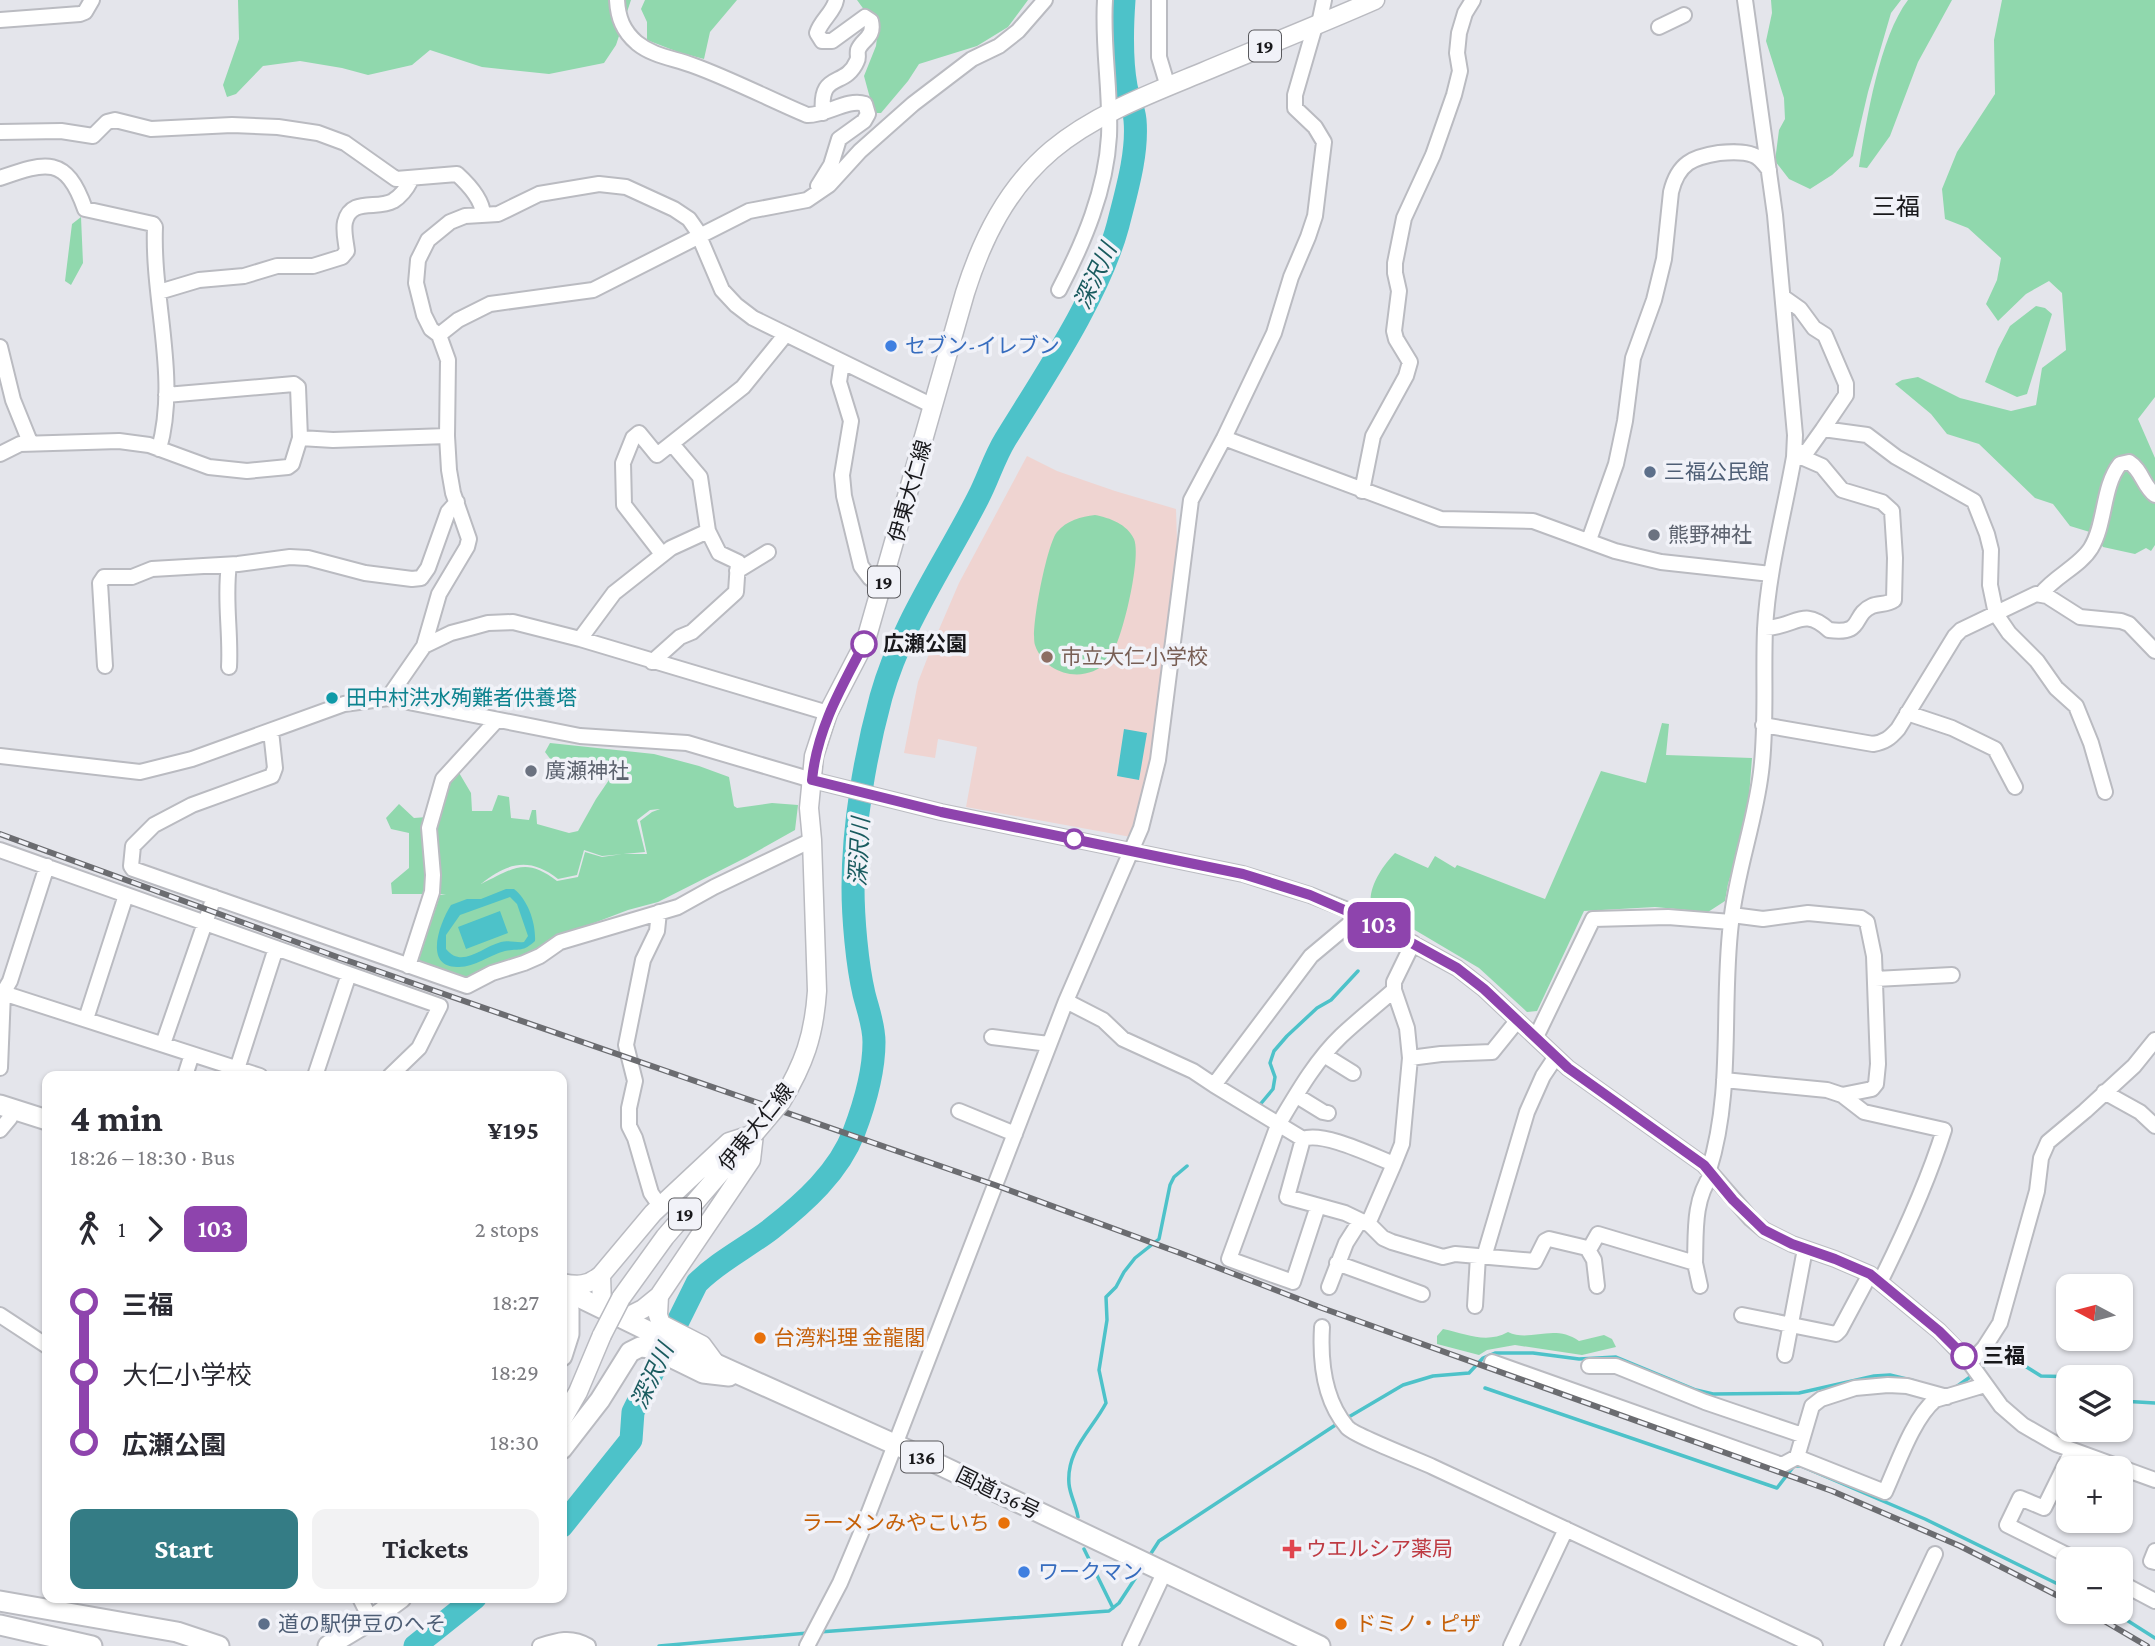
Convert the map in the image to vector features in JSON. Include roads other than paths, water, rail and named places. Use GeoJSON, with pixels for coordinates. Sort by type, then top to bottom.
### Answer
{"type":"FeatureCollection","features":[{"type":"Feature","properties":{"kind":"highway"},"geometry":{"type":"LineString","coordinates":[[7,1107],[42,1118]]}},
{"type":"Feature","properties":{"kind":"highway"},"geometry":{"type":"LineString","coordinates":[[567,1291],[657,1336],[629,1352],[600,1399],[567,1442]]}},
{"type":"Feature","properties":{"kind":"highway"},"geometry":{"type":"LineString","coordinates":[[567,1307],[567,1340]]}},
{"type":"Feature","properties":{"kind":"highway"},"geometry":{"type":"LineString","coordinates":[[569,1334],[602,1307]]}},
{"type":"Feature","properties":{"kind":"highway","name":"国道136号"},"geometry":{"type":"LineString","coordinates":[[657,1336],[705,1359],[703,1373],[747,1378],[894,1444],[1320,1646]]}},
{"type":"Feature","properties":{"kind":"highway"},"geometry":{"type":"LineString","coordinates":[[0,1601],[177,1632],[219,1646]]}},
{"type":"Feature","properties":{"kind":"highway"},"geometry":{"type":"LineString","coordinates":[[328,1646],[394,1603]]}},
{"type":"Feature","properties":{"kind":"highway"},"geometry":{"type":"LineString","coordinates":[[0,1625],[92,1646]]}},
{"type":"Feature","properties":{"kind":"main road","name":"伊東大仁線"},"geometry":{"type":"LineString","coordinates":[[567,1411],[621,1298],[665,1237],[781,1102],[797,1075],[811,1042],[817,991],[809,808],[814,755],[828,713],[866,640],[976,258],[996,215],[1025,178],[1053,149],[1110,114],[1161,89],[1375,0]]}},
{"type":"Feature","properties":{"kind":"main road"},"geometry":{"type":"LineString","coordinates":[[567,1284],[578,1286],[591,1283],[601,1275],[660,1206],[729,1142],[754,1134],[751,1160],[659,1296],[643,1309],[625,1318]]}},
{"type":"Feature","properties":{"kind":"main road"},"geometry":{"type":"LineString","coordinates":[[601,1275],[602,1307]]}},
{"type":"Feature","properties":{"kind":"main road"},"geometry":{"type":"LineString","coordinates":[[657,1336],[659,1296]]}},
{"type":"Feature","properties":{"kind":"street"},"geometry":{"type":"LineString","coordinates":[[0,20],[80,14],[85,12],[92,0]]}},
{"type":"Feature","properties":{"kind":"street"},"geometry":{"type":"LineString","coordinates":[[617,0],[618,15],[624,29],[652,53],[693,65],[807,115],[859,102],[865,104],[868,114],[864,121],[839,139],[831,165],[807,200]]}},
{"type":"Feature","properties":{"kind":"street"},"geometry":{"type":"LineString","coordinates":[[823,113],[822,95],[825,88],[847,74],[856,64],[858,50],[870,35],[872,26],[871,21],[865,17],[832,41],[822,41],[817,33],[819,26],[836,5],[836,0]]}},
{"type":"Feature","properties":{"kind":"street"},"geometry":{"type":"LineString","coordinates":[[439,335],[457,320],[490,304],[593,290],[698,235],[749,212],[807,200],[829,185],[860,151],[913,104],[972,59],[999,46],[1018,31],[1045,0]]}},
{"type":"Feature","properties":{"kind":"street"},"geometry":{"type":"LineString","coordinates":[[1059,289],[1088,229],[1102,180],[1108,146],[1110,114],[1105,0]]}},
{"type":"Feature","properties":{"kind":"street"},"geometry":{"type":"LineString","coordinates":[[1159,0],[1161,89]]}},
{"type":"Feature","properties":{"kind":"street"},"geometry":{"type":"LineString","coordinates":[[807,1646],[850,1558],[1066,1001],[1133,851],[1153,787],[1158,760],[1191,500],[1274,333],[1290,276],[1315,216],[1324,142],[1315,128],[1295,108],[1295,95],[1324,0]]}},
{"type":"Feature","properties":{"kind":"street"},"geometry":{"type":"LineString","coordinates":[[1362,491],[1373,436],[1406,376],[1410,362],[1394,331],[1399,291],[1395,263],[1404,218],[1433,155],[1454,95],[1460,71],[1457,53],[1459,33],[1465,13],[1473,0]]}},
{"type":"Feature","properties":{"kind":"street"},"geometry":{"type":"LineString","coordinates":[[1700,1286],[1695,1263],[1698,1209],[1701,1193],[1711,1172],[1724,1080],[1731,919],[1754,819],[1761,770],[1765,628],[1771,574],[1796,456],[1769,170],[1745,0]]}},
{"type":"Feature","properties":{"kind":"street"},"geometry":{"type":"LineString","coordinates":[[1659,27],[1684,15]]}},
{"type":"Feature","properties":{"kind":"street"},"geometry":{"type":"LineString","coordinates":[[0,132],[47,131],[93,136],[107,122],[115,120],[151,130],[232,125],[278,127],[318,133],[352,148],[396,179],[411,180],[457,174],[482,206],[483,214]]}},
{"type":"Feature","properties":{"kind":"street"},"geometry":{"type":"LineString","coordinates":[[1589,540],[1616,464],[1633,358],[1658,287],[1675,178],[1690,161],[1703,155],[1727,152],[1754,155],[1769,170]]}},
{"type":"Feature","properties":{"kind":"street"},"geometry":{"type":"LineString","coordinates":[[0,178],[38,166],[57,168],[67,174],[79,192],[85,209],[153,224],[166,395],[159,449]]}},
{"type":"Feature","properties":{"kind":"street"},"geometry":{"type":"LineString","coordinates":[[159,292],[199,280],[244,276],[277,266],[313,266],[342,257],[347,251],[344,228],[349,214],[360,205],[391,202],[411,180]]}},
{"type":"Feature","properties":{"kind":"street"},"geometry":{"type":"LineString","coordinates":[[388,698],[424,646],[439,594],[469,543],[449,470],[448,360],[439,335],[427,322],[416,283],[421,250],[428,240],[450,222],[465,216],[498,214],[539,194],[591,184],[613,184],[639,192],[689,219],[722,289],[736,305],[754,318],[933,406]]}},
{"type":"Feature","properties":{"kind":"street"},"geometry":{"type":"LineString","coordinates":[[1783,297],[1800,309],[1814,328],[1825,335],[1846,384],[1846,395],[1823,429],[1808,450],[1796,456]]}},
{"type":"Feature","properties":{"kind":"street"},"geometry":{"type":"LineString","coordinates":[[662,554],[624,505],[623,463],[633,438],[639,433],[657,455],[743,387],[786,334]]}},
{"type":"Feature","properties":{"kind":"street"},"geometry":{"type":"LineString","coordinates":[[0,347],[13,400],[30,443]]}},
{"type":"Feature","properties":{"kind":"street"},"geometry":{"type":"LineString","coordinates":[[842,362],[839,382],[851,421],[842,475],[844,496],[862,566],[870,578],[882,587]]}},
{"type":"Feature","properties":{"kind":"street"},"geometry":{"type":"LineString","coordinates":[[0,454],[20,443],[119,441],[143,444],[209,467],[259,470],[288,467],[292,464],[300,438],[299,393],[296,385],[166,395]]}},
{"type":"Feature","properties":{"kind":"street"},"geometry":{"type":"LineString","coordinates":[[1823,429],[1867,435],[1896,457],[1974,501],[1991,550],[1990,585],[1996,614],[2009,633],[2037,661],[2056,688],[2076,706],[2091,743],[2105,792]]}},
{"type":"Feature","properties":{"kind":"street"},"geometry":{"type":"LineString","coordinates":[[300,438],[333,440],[447,436]]}},
{"type":"Feature","properties":{"kind":"street"},"geometry":{"type":"LineString","coordinates":[[1224,438],[1441,519],[1534,521],[1615,551],[1661,562],[1771,574]]}},
{"type":"Feature","properties":{"kind":"street"},"geometry":{"type":"LineString","coordinates":[[652,662],[680,637],[692,632],[736,592],[738,562],[719,553],[708,531],[700,477],[672,444]]}},
{"type":"Feature","properties":{"kind":"street"},"geometry":{"type":"LineString","coordinates":[[1765,628],[1783,626],[1809,617],[1820,621],[1829,630],[1846,631],[1853,629],[1867,609],[1894,600],[1892,511],[1882,502],[1842,490],[1818,462],[1796,456]]}},
{"type":"Feature","properties":{"kind":"street"},"geometry":{"type":"LineString","coordinates":[[1763,725],[1873,744],[1890,738],[1908,713],[1949,642],[1961,630],[2029,597],[2042,594],[2059,575],[2091,549],[2120,464],[2133,464],[2146,486],[2155,495]]}},
{"type":"Feature","properties":{"kind":"street"},"geometry":{"type":"LineString","coordinates":[[104,666],[100,583],[102,578],[132,577],[152,569],[229,565],[299,557],[365,573],[416,579],[425,574],[448,512],[457,502]]}},
{"type":"Feature","properties":{"kind":"street"},"geometry":{"type":"LineString","coordinates":[[580,639],[614,593],[662,554],[708,531]]}},
{"type":"Feature","properties":{"kind":"street"},"geometry":{"type":"LineString","coordinates":[[737,570],[768,552]]}},
{"type":"Feature","properties":{"kind":"street"},"geometry":{"type":"LineString","coordinates":[[229,565],[225,590],[231,635],[229,667]]}},
{"type":"Feature","properties":{"kind":"street"},"geometry":{"type":"LineString","coordinates":[[2042,594],[2079,616],[2129,624],[2155,651]]}},
{"type":"Feature","properties":{"kind":"street"},"geometry":{"type":"LineString","coordinates":[[424,646],[451,633],[488,623],[503,621],[525,624],[828,713]]}},
{"type":"Feature","properties":{"kind":"street"},"geometry":{"type":"LineString","coordinates":[[0,756],[139,772],[192,759],[344,704],[388,698],[580,736],[687,743],[812,780],[928,809],[1259,878],[1310,895],[1360,915],[1457,968],[1484,989],[1555,1058],[1711,1172],[1733,1200],[1764,1230],[1875,1278],[1939,1331],[1977,1373],[2001,1406],[2023,1425],[2039,1436],[2073,1451],[2155,1480]]}},
{"type":"Feature","properties":{"kind":"street"},"geometry":{"type":"LineString","coordinates":[[1908,713],[1952,728],[1995,749],[2015,787]]}},
{"type":"Feature","properties":{"kind":"street"},"geometry":{"type":"LineString","coordinates":[[408,966],[432,892],[429,828],[443,779],[496,721]]}},
{"type":"Feature","properties":{"kind":"street"},"geometry":{"type":"LineString","coordinates":[[271,731],[275,768],[272,776],[222,793],[154,825],[133,846],[133,869],[467,986],[492,972],[540,956],[561,942],[678,907],[812,840]]}},
{"type":"Feature","properties":{"kind":"street"},"geometry":{"type":"LineString","coordinates":[[0,850],[440,1006],[419,1048],[395,1071]]}},
{"type":"Feature","properties":{"kind":"street"},"geometry":{"type":"LineString","coordinates":[[0,1068],[3,993],[10,981],[47,866]]}},
{"type":"Feature","properties":{"kind":"street"},"geometry":{"type":"LineString","coordinates":[[86,1019],[126,895]]}},
{"type":"Feature","properties":{"kind":"street"},"geometry":{"type":"LineString","coordinates":[[163,1044],[214,897]]}},
{"type":"Feature","properties":{"kind":"street"},"geometry":{"type":"LineString","coordinates":[[659,912],[657,931],[643,960],[626,1045],[635,1081],[629,1108],[629,1126],[651,1194],[660,1206]]}},
{"type":"Feature","properties":{"kind":"street"},"geometry":{"type":"LineString","coordinates":[[1536,1037],[1593,919],[1763,919],[1808,913],[1865,919],[1873,943],[1877,1084],[1872,1089],[1842,1095]]}},
{"type":"Feature","properties":{"kind":"street"},"geometry":{"type":"LineString","coordinates":[[1214,1085],[1311,956],[1360,915]]}},
{"type":"Feature","properties":{"kind":"street"},"geometry":{"type":"LineString","coordinates":[[1329,1287],[1353,1229],[1364,1223],[1402,1144],[1410,1058],[1407,1028],[1394,990],[1395,978],[1413,943]]}},
{"type":"Feature","properties":{"kind":"street"},"geometry":{"type":"LineString","coordinates":[[237,1069],[276,948]]}},
{"type":"Feature","properties":{"kind":"street"},"geometry":{"type":"LineString","coordinates":[[317,1071],[349,974]]}},
{"type":"Feature","properties":{"kind":"street"},"geometry":{"type":"LineString","coordinates":[[1875,979],[1952,975]]}},
{"type":"Feature","properties":{"kind":"street"},"geometry":{"type":"LineString","coordinates":[[1318,1206],[1293,1282],[1229,1259],[1278,1125],[1324,1055],[1340,1037],[1394,990]]}},
{"type":"Feature","properties":{"kind":"street"},"geometry":{"type":"LineString","coordinates":[[3,993],[244,1071]]}},
{"type":"Feature","properties":{"kind":"street"},"geometry":{"type":"LineString","coordinates":[[1066,1001],[1096,1015],[1111,1026],[1123,1040],[1193,1071],[1303,1139],[1307,1137],[1327,1140],[1394,1164]]}},
{"type":"Feature","properties":{"kind":"street"},"geometry":{"type":"LineString","coordinates":[[1410,1058],[1492,1052],[1517,1021]]}},
{"type":"Feature","properties":{"kind":"street"},"geometry":{"type":"LineString","coordinates":[[992,1037],[1049,1044]]}},
{"type":"Feature","properties":{"kind":"street"},"geometry":{"type":"LineString","coordinates":[[1797,1457],[1885,1492],[1919,1420],[1935,1401],[1947,1397],[1977,1373],[1984,1348],[2000,1323],[2048,1142],[2134,1066],[2155,1040]]}},
{"type":"Feature","properties":{"kind":"street"},"geometry":{"type":"LineString","coordinates":[[187,1071],[192,1054]]}},
{"type":"Feature","properties":{"kind":"street"},"geometry":{"type":"LineString","coordinates":[[1324,1055],[1353,1073]]}},
{"type":"Feature","properties":{"kind":"street"},"geometry":{"type":"LineString","coordinates":[[1475,1306],[1481,1257],[1527,1112],[1543,1076],[1555,1058]]}},
{"type":"Feature","properties":{"kind":"street"},"geometry":{"type":"LineString","coordinates":[[1724,1080],[1827,1090],[1842,1095],[1864,1112],[1944,1130],[1933,1167],[1912,1216],[1875,1278],[1836,1334],[1742,1315]]}},
{"type":"Feature","properties":{"kind":"street"},"geometry":{"type":"LineString","coordinates":[[2104,1092],[2140,1112],[2155,1126]]}},
{"type":"Feature","properties":{"kind":"street"},"geometry":{"type":"LineString","coordinates":[[1297,1096],[1328,1113]]}},
{"type":"Feature","properties":{"kind":"street"},"geometry":{"type":"LineString","coordinates":[[0,1130],[10,1118],[7,1107]]}},
{"type":"Feature","properties":{"kind":"street"},"geometry":{"type":"LineString","coordinates":[[959,1111],[1014,1134]]}},
{"type":"Feature","properties":{"kind":"street"},"geometry":{"type":"LineString","coordinates":[[1303,1139],[1287,1197],[1345,1213],[1383,1238],[1404,1246],[1443,1257],[1455,1254],[1535,1261],[1545,1241],[1549,1239],[1590,1248],[1598,1234],[1695,1263]]}},
{"type":"Feature","properties":{"kind":"street"},"geometry":{"type":"LineString","coordinates":[[1587,1248],[1594,1259],[1597,1286]]}},
{"type":"Feature","properties":{"kind":"street"},"geometry":{"type":"LineString","coordinates":[[1785,1355],[1805,1249]]}},
{"type":"Feature","properties":{"kind":"street"},"geometry":{"type":"LineString","coordinates":[[1337,1263],[1422,1294]]}},
{"type":"Feature","properties":{"kind":"street"},"geometry":{"type":"LineString","coordinates":[[0,1315],[42,1343]]}},
{"type":"Feature","properties":{"kind":"street"},"geometry":{"type":"LineString","coordinates":[[1322,1326],[1320,1351],[1323,1374],[1335,1409],[1346,1427],[1815,1646]]}},
{"type":"Feature","properties":{"kind":"street"},"geometry":{"type":"LineString","coordinates":[[1492,1362],[1782,1465],[1797,1457],[1815,1401],[1855,1388],[1895,1385],[1947,1397]]}},
{"type":"Feature","properties":{"kind":"street"},"geometry":{"type":"LineString","coordinates":[[1589,1366],[1616,1366],[1705,1402],[1802,1435]]}},
{"type":"Feature","properties":{"kind":"street"},"geometry":{"type":"LineString","coordinates":[[2056,1550],[2007,1525],[2020,1498],[2044,1508],[2073,1451]]}},
{"type":"Feature","properties":{"kind":"street"},"geometry":{"type":"LineString","coordinates":[[1511,1646],[1566,1529]]}},
{"type":"Feature","properties":{"kind":"street"},"geometry":{"type":"LineString","coordinates":[[2155,1551],[2151,1561],[2155,1562]]}},
{"type":"Feature","properties":{"kind":"street"},"geometry":{"type":"LineString","coordinates":[[1892,1646],[1935,1554]]}},
{"type":"Feature","properties":{"kind":"street"},"geometry":{"type":"LineString","coordinates":[[1130,1646],[1151,1567]]}},
{"type":"Feature","properties":{"kind":"street"},"geometry":{"type":"LineString","coordinates":[[2133,1589],[2155,1601]]}},
{"type":"Feature","properties":{"kind":"street"},"geometry":{"type":"LineString","coordinates":[[363,1603],[372,1619]]}},
{"type":"Feature","properties":{"kind":"street"},"geometry":{"type":"LineString","coordinates":[[540,1646],[568,1639],[586,1645]]}},
{"type":"Feature","properties":{"kind":"water"},"geometry":{"type":"Polygon","coordinates":[[[1124,729],[1147,733],[1139,780],[1117,776],[1124,729]]]}},
{"type":"Feature","properties":{"kind":"water"},"geometry":{"type":"Polygon","coordinates":[[[506,889],[514,889],[530,912],[535,941],[523,949],[505,951],[463,967],[447,965],[440,960],[437,942],[451,905],[467,899],[481,899],[506,889]],[[510,897],[460,915],[446,935],[446,949],[452,955],[465,957],[501,942],[524,942],[528,936],[517,904],[510,897]]]}},
{"type":"Feature","properties":{"kind":"water"},"geometry":{"type":"Polygon","coordinates":[[[500,911],[508,933],[466,949],[458,927],[500,911]]]}},
{"type":"Feature","properties":{"kind":"waterway","name":"深沢川"},"geometry":{"type":"LineString","coordinates":[[567,1520],[631,1440],[633,1412],[697,1283],[723,1261],[771,1229],[808,1197],[830,1173],[854,1132],[868,1088],[874,1054],[873,1030],[857,955],[853,887],[858,816],[875,720],[890,670],[912,620],[978,498],[1001,447],[1084,308],[1109,252],[1128,187],[1135,146],[1134,116],[1123,65],[1124,0]]}},
{"type":"Feature","properties":{"kind":"waterway"},"geometry":{"type":"LineString","coordinates":[[1258,1107],[1273,1089],[1275,1077],[1270,1063],[1274,1051],[1317,1008],[1331,1000],[1358,971]]}},
{"type":"Feature","properties":{"kind":"waterway"},"geometry":{"type":"LineString","coordinates":[[1078,1517],[1070,1488],[1069,1472],[1081,1441],[1106,1403],[1099,1370],[1107,1320],[1106,1297],[1135,1258],[1159,1239],[1170,1185],[1174,1177],[1187,1166]]}},
{"type":"Feature","properties":{"kind":"waterway"},"geometry":{"type":"LineString","coordinates":[[1347,1418],[1403,1385],[1433,1376],[1469,1373],[1483,1358],[1495,1353],[1533,1353],[1579,1359],[1616,1357],[1696,1390],[1713,1394],[1799,1393],[1874,1376],[1890,1375],[1915,1381]]}},
{"type":"Feature","properties":{"kind":"waterway"},"geometry":{"type":"LineString","coordinates":[[1978,1370],[2000,1353],[2004,1353],[2041,1376],[2056,1376]]}},
{"type":"Feature","properties":{"kind":"waterway"},"geometry":{"type":"LineString","coordinates":[[1956,1387],[1973,1375]]}},
{"type":"Feature","properties":{"kind":"waterway"},"geometry":{"type":"LineString","coordinates":[[1485,1388],[1777,1488],[1794,1466],[1801,1466],[1925,1519],[2056,1583]]}},
{"type":"Feature","properties":{"kind":"waterway"},"geometry":{"type":"LineString","coordinates":[[2133,1402],[2155,1403]]}},
{"type":"Feature","properties":{"kind":"waterway"},"geometry":{"type":"LineString","coordinates":[[1148,1558],[1159,1541],[1340,1422]]}},
{"type":"Feature","properties":{"kind":"waterway"},"geometry":{"type":"LineString","coordinates":[[1084,1549],[1113,1608]]}},
{"type":"Feature","properties":{"kind":"waterway"},"geometry":{"type":"LineString","coordinates":[[819,1632],[1109,1611],[1119,1603],[1142,1568]]}},
{"type":"Feature","properties":{"kind":"waterway","name":"深沢川"},"geometry":{"type":"LineString","coordinates":[[415,1646],[469,1603]]}},
{"type":"Feature","properties":{"kind":"waterway"},"geometry":{"type":"LineString","coordinates":[[2133,1624],[2155,1638]]}},
{"type":"Feature","properties":{"kind":"waterway"},"geometry":{"type":"LineString","coordinates":[[659,1646],[808,1633]]}},
{"type":"Feature","properties":{"kind":"waterway"},"geometry":{"type":"LineString","coordinates":[[420,1641],[429,1646]]}},
{"type":"Feature","properties":{"kind":"railway"},"geometry":{"type":"LineString","coordinates":[[0,834],[340,958],[995,1185],[1322,1308],[1832,1491],[1960,1546],[2056,1595]]}},
{"type":"Feature","properties":{"kind":"railway"},"geometry":{"type":"LineString","coordinates":[[2109,1624],[2147,1646]]}},
{"type":"Feature","properties":{"kind":"place","name":"セブン-イレブン"},"geometry":{"type":"Point","coordinates":[891,346]}},
{"type":"Feature","properties":{"kind":"place","name":"三福公民館"},"geometry":{"type":"Point","coordinates":[1650,472]}},
{"type":"Feature","properties":{"kind":"place","name":"熊野神社"},"geometry":{"type":"Point","coordinates":[1654,535]}},
{"type":"Feature","properties":{"kind":"place","name":"広瀬公園"},"geometry":{"type":"Point","coordinates":[864,644]}},
{"type":"Feature","properties":{"kind":"place","name":"市立大仁小学校"},"geometry":{"type":"Point","coordinates":[1047,657]}},
{"type":"Feature","properties":{"kind":"place","name":"田中村洪水殉難者供養塔"},"geometry":{"type":"Point","coordinates":[332,698]}},
{"type":"Feature","properties":{"kind":"place","name":"廣瀬神社"},"geometry":{"type":"Point","coordinates":[531,771]}},
{"type":"Feature","properties":{"kind":"place","name":"台湾料理 金龍閣"},"geometry":{"type":"Point","coordinates":[760,1338]}},
{"type":"Feature","properties":{"kind":"place","name":"三福"},"geometry":{"type":"Point","coordinates":[1964,1356]}},
{"type":"Feature","properties":{"kind":"place","name":"ラーメンみやこいち"},"geometry":{"type":"Point","coordinates":[1004,1523]}},
{"type":"Feature","properties":{"kind":"place","name":"ウエルシア薬局"},"geometry":{"type":"Point","coordinates":[1292,1549]}},
{"type":"Feature","properties":{"kind":"place","name":"ワークマン"},"geometry":{"type":"Point","coordinates":[1024,1572]}},
{"type":"Feature","properties":{"kind":"place","name":"道の駅伊豆のへそ"},"geometry":{"type":"Point","coordinates":[264,1624]}},
{"type":"Feature","properties":{"kind":"place","name":"ドミノ・ピザ"},"geometry":{"type":"Point","coordinates":[1341,1624]}},
{"type":"Feature","properties":{"kind":"district","name":"三福"},"geometry":{"type":"Point","coordinates":[1896,206]}}]}
